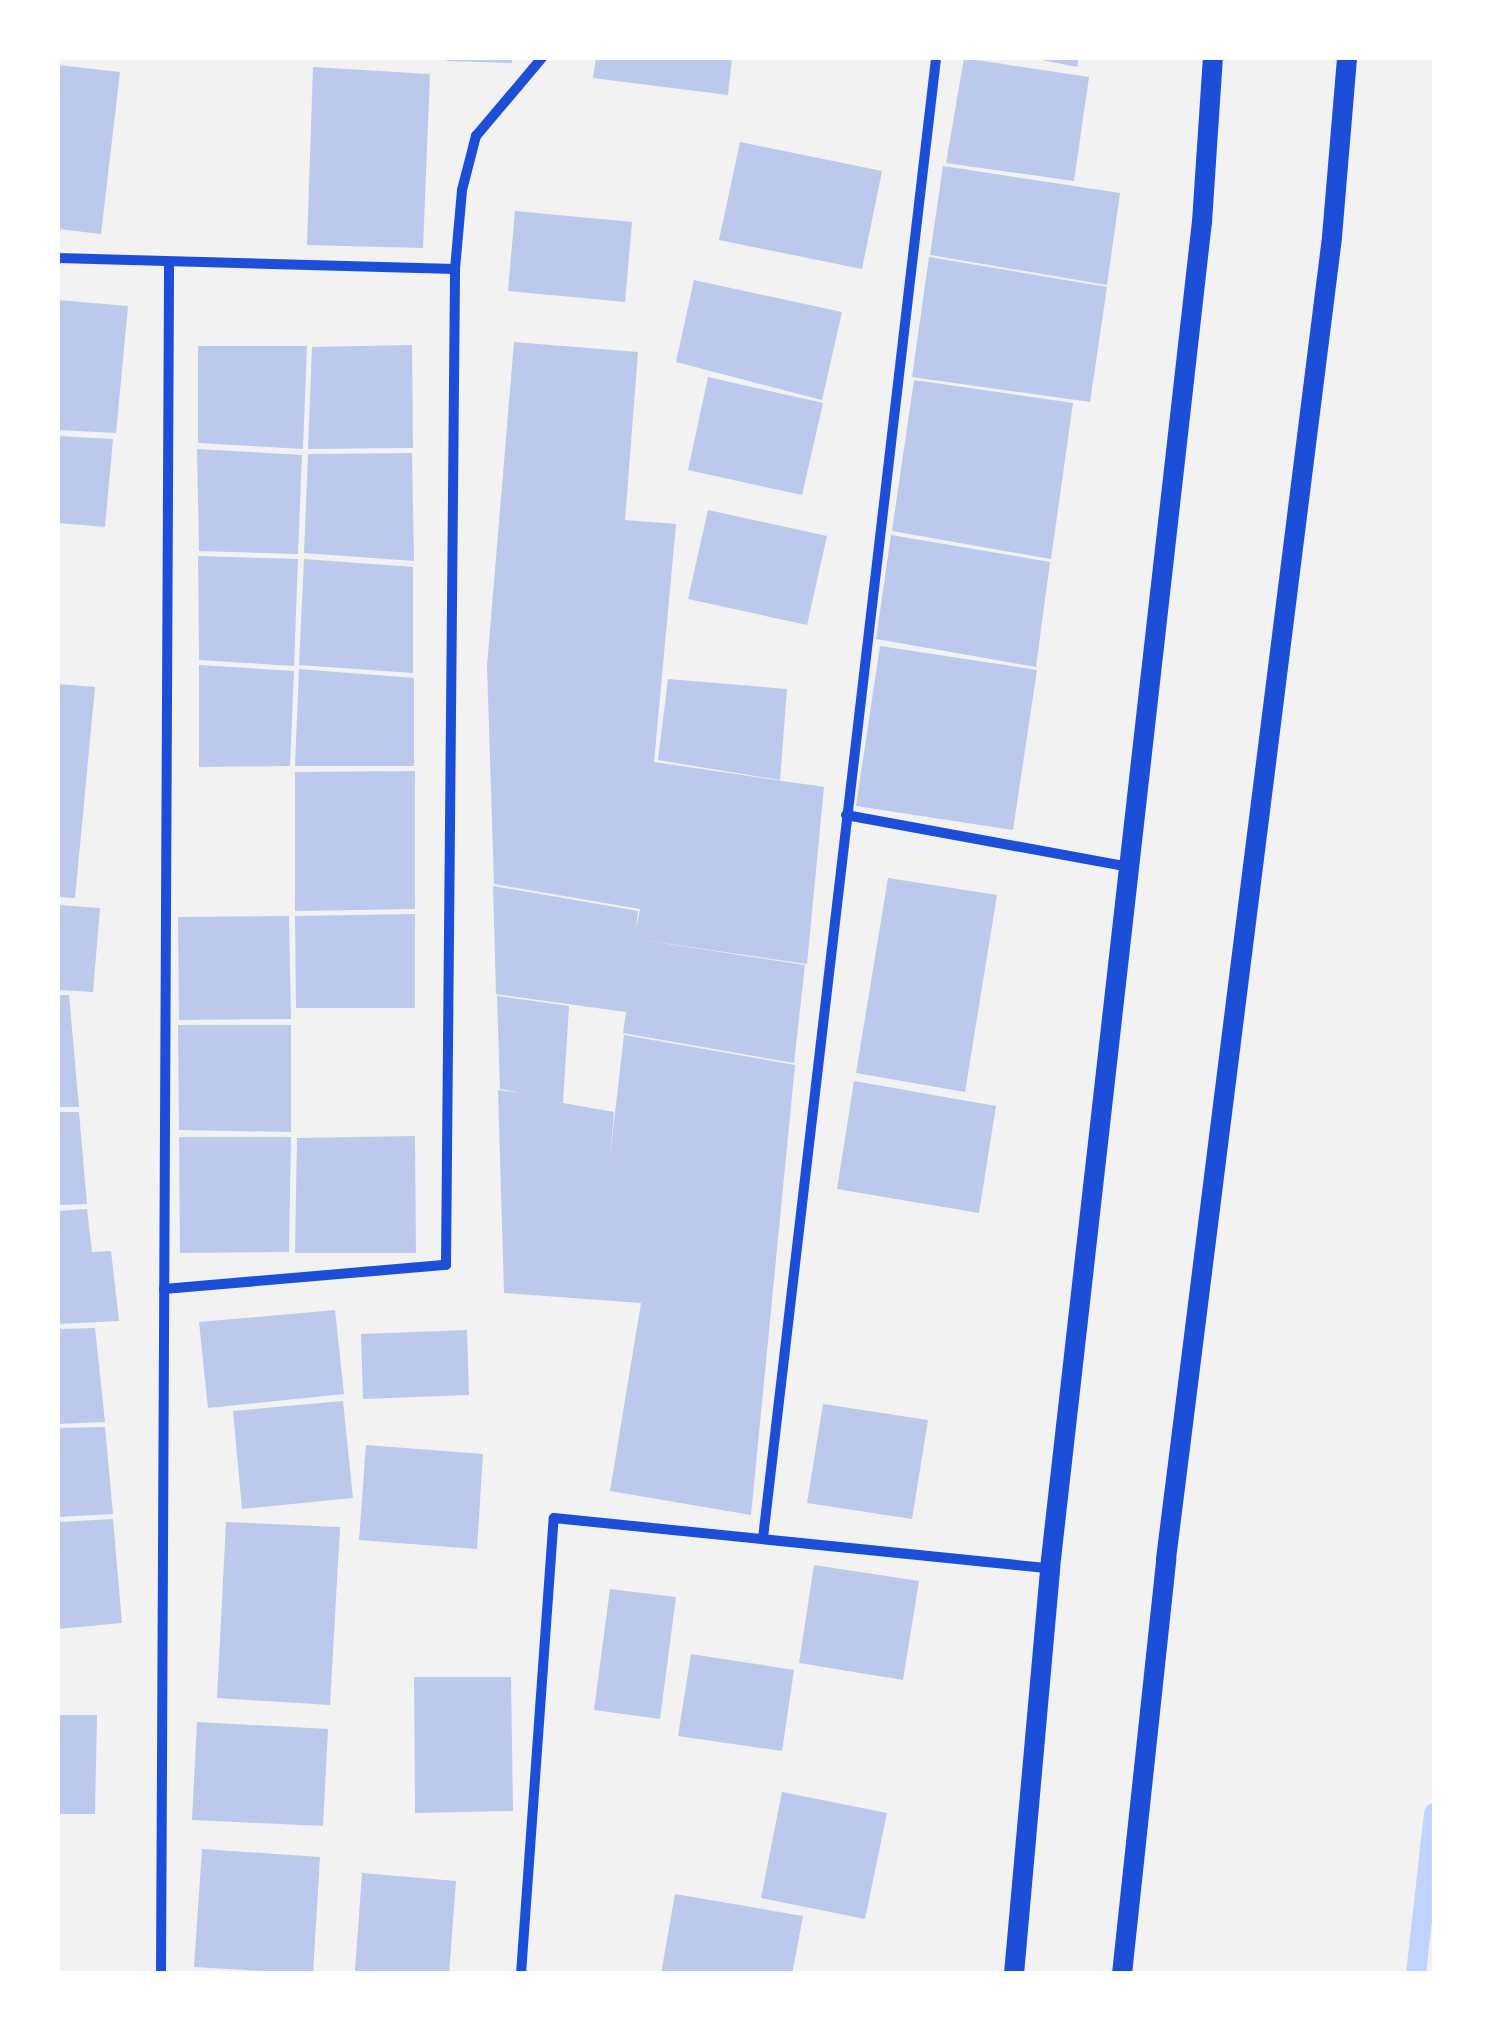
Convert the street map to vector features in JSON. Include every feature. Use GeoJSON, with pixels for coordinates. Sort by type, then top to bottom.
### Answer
{"type":"FeatureCollection","features":[{"type":"Feature","properties":{"kind":"main road"},"geometry":{"type":"LineString","coordinates":[[1014,1974],[1050,1568],[1202,222],[1212,58]]}},
{"type":"Feature","properties":{"kind":"main road"},"geometry":{"type":"LineString","coordinates":[[1122,1974],[1166,1558],[1332,237],[1348,58]]}},
{"type":"Feature","properties":{"kind":"street"},"geometry":{"type":"LineString","coordinates":[[164,1290],[446,1265],[455,269],[462,190],[476,136],[542,58]]}},
{"type":"Feature","properties":{"kind":"street"},"geometry":{"type":"LineString","coordinates":[[763,1538],[936,58]]}},
{"type":"Feature","properties":{"kind":"street"},"geometry":{"type":"LineString","coordinates":[[58,258],[455,269]]}},
{"type":"Feature","properties":{"kind":"street"},"geometry":{"type":"LineString","coordinates":[[161,1974],[169,262]]}},
{"type":"Feature","properties":{"kind":"street"},"geometry":{"type":"LineString","coordinates":[[846,815],[1131,867]]}},
{"type":"Feature","properties":{"kind":"street"},"geometry":{"type":"LineString","coordinates":[[522,1974],[554,1518],[1050,1568]]}},
{"type":"Feature","properties":{"kind":"building"},"geometry":{"type":"Polygon","coordinates":[[[512,58],[512,63],[447,61],[512,58]]]}},
{"type":"Feature","properties":{"kind":"building"},"geometry":{"type":"Polygon","coordinates":[[[596,58],[732,58],[728,95],[593,78],[596,58]]]}},
{"type":"Feature","properties":{"kind":"building"},"geometry":{"type":"Polygon","coordinates":[[[964,58],[1089,77],[1074,181],[946,163],[964,58]]]}},
{"type":"Feature","properties":{"kind":"building"},"geometry":{"type":"Polygon","coordinates":[[[1032,58],[1079,58],[1077,67],[1032,58]]]}},
{"type":"Feature","properties":{"kind":"building"},"geometry":{"type":"Polygon","coordinates":[[[58,65],[120,72],[101,234],[58,229],[58,65]]]}},
{"type":"Feature","properties":{"kind":"building"},"geometry":{"type":"Polygon","coordinates":[[[313,67],[430,74],[423,248],[307,245],[313,67]]]}},
{"type":"Feature","properties":{"kind":"building"},"geometry":{"type":"Polygon","coordinates":[[[740,142],[882,171],[862,269],[719,240],[740,142]]]}},
{"type":"Feature","properties":{"kind":"building"},"geometry":{"type":"Polygon","coordinates":[[[943,166],[1120,193],[1107,285],[930,255],[943,166]]]}},
{"type":"Feature","properties":{"kind":"building"},"geometry":{"type":"Polygon","coordinates":[[[515,211],[632,222],[625,302],[508,291],[515,211]]]}},
{"type":"Feature","properties":{"kind":"building"},"geometry":{"type":"Polygon","coordinates":[[[929,257],[1107,287],[1090,402],[912,377],[929,257]]]}},
{"type":"Feature","properties":{"kind":"building"},"geometry":{"type":"Polygon","coordinates":[[[694,280],[842,312],[822,400],[676,362],[694,280]]]}},
{"type":"Feature","properties":{"kind":"building"},"geometry":{"type":"Polygon","coordinates":[[[58,300],[128,306],[116,433],[58,430],[58,300]]]}},
{"type":"Feature","properties":{"kind":"building"},"geometry":{"type":"Polygon","coordinates":[[[514,342],[638,352],[625,520],[676,524],[654,762],[824,787],[807,964],[635,939],[805,965],[794,1063],[623,1033],[626,1012],[496,994],[493,886],[638,911],[636,929],[640,909],[494,884],[487,666],[514,342]]]}},
{"type":"Feature","properties":{"kind":"building"},"geometry":{"type":"Polygon","coordinates":[[[412,345],[413,448],[308,449],[312,347],[412,345]]]}},
{"type":"Feature","properties":{"kind":"building"},"geometry":{"type":"Polygon","coordinates":[[[198,346],[307,346],[303,449],[198,443],[198,346]]]}},
{"type":"Feature","properties":{"kind":"building"},"geometry":{"type":"Polygon","coordinates":[[[708,377],[823,403],[802,495],[688,470],[708,377]]]}},
{"type":"Feature","properties":{"kind":"building"},"geometry":{"type":"Polygon","coordinates":[[[914,380],[1073,403],[1051,559],[892,531],[914,380]]]}},
{"type":"Feature","properties":{"kind":"building"},"geometry":{"type":"Polygon","coordinates":[[[58,436],[113,439],[105,527],[58,523],[58,436]]]}},
{"type":"Feature","properties":{"kind":"building"},"geometry":{"type":"Polygon","coordinates":[[[197,449],[302,455],[298,554],[199,551],[197,449]]]}},
{"type":"Feature","properties":{"kind":"building"},"geometry":{"type":"Polygon","coordinates":[[[412,453],[414,561],[304,553],[308,454],[412,453]]]}},
{"type":"Feature","properties":{"kind":"building"},"geometry":{"type":"Polygon","coordinates":[[[708,510],[827,536],[807,625],[688,599],[708,510]]]}},
{"type":"Feature","properties":{"kind":"building"},"geometry":{"type":"Polygon","coordinates":[[[891,535],[1050,562],[1036,667],[876,639],[891,535]]]}},
{"type":"Feature","properties":{"kind":"building"},"geometry":{"type":"Polygon","coordinates":[[[198,556],[298,559],[294,666],[199,660],[198,556]]]}},
{"type":"Feature","properties":{"kind":"building"},"geometry":{"type":"Polygon","coordinates":[[[304,559],[413,567],[413,673],[299,665],[304,559]]]}},
{"type":"Feature","properties":{"kind":"building"},"geometry":{"type":"Polygon","coordinates":[[[880,646],[1037,670],[1013,830],[856,806],[880,646]]]}},
{"type":"Feature","properties":{"kind":"building"},"geometry":{"type":"Polygon","coordinates":[[[199,665],[294,671],[290,766],[199,767],[199,665]]]}},
{"type":"Feature","properties":{"kind":"building"},"geometry":{"type":"Polygon","coordinates":[[[299,669],[414,678],[414,766],[295,766],[299,669]]]}},
{"type":"Feature","properties":{"kind":"building"},"geometry":{"type":"Polygon","coordinates":[[[668,679],[787,689],[780,780],[658,760],[668,679]]]}},
{"type":"Feature","properties":{"kind":"building"},"geometry":{"type":"Polygon","coordinates":[[[58,684],[95,687],[75,898],[58,897],[58,684]]]}},
{"type":"Feature","properties":{"kind":"building"},"geometry":{"type":"Polygon","coordinates":[[[415,771],[415,909],[295,911],[295,772],[415,771]]]}},
{"type":"Feature","properties":{"kind":"building"},"geometry":{"type":"Polygon","coordinates":[[[888,878],[997,895],[965,1092],[856,1073],[888,878]]]}},
{"type":"Feature","properties":{"kind":"building"},"geometry":{"type":"Polygon","coordinates":[[[58,905],[100,908],[93,992],[58,990],[58,905]]]}},
{"type":"Feature","properties":{"kind":"building"},"geometry":{"type":"Polygon","coordinates":[[[415,914],[415,1008],[296,1008],[295,916],[415,914]]]}},
{"type":"Feature","properties":{"kind":"building"},"geometry":{"type":"Polygon","coordinates":[[[289,916],[291,1019],[179,1020],[178,917],[289,916]]]}},
{"type":"Feature","properties":{"kind":"building"},"geometry":{"type":"Polygon","coordinates":[[[58,995],[69,995],[79,1107],[58,1107],[58,995]]]}},
{"type":"Feature","properties":{"kind":"building"},"geometry":{"type":"Polygon","coordinates":[[[497,996],[569,1006],[563,1103],[614,1112],[610,1156],[624,1035],[795,1065],[751,1515],[610,1491],[641,1303],[504,1293],[498,1090],[522,1093],[500,1089],[497,996]]]}},
{"type":"Feature","properties":{"kind":"building"},"geometry":{"type":"Polygon","coordinates":[[[178,1025],[291,1025],[291,1132],[179,1130],[178,1025]]]}},
{"type":"Feature","properties":{"kind":"building"},"geometry":{"type":"Polygon","coordinates":[[[854,1081],[996,1106],[979,1213],[837,1189],[854,1081]]]}},
{"type":"Feature","properties":{"kind":"building"},"geometry":{"type":"Polygon","coordinates":[[[58,1112],[79,1112],[87,1204],[58,1205],[58,1112]]]}},
{"type":"Feature","properties":{"kind":"building"},"geometry":{"type":"Polygon","coordinates":[[[415,1136],[416,1253],[295,1253],[297,1138],[415,1136]]]}},
{"type":"Feature","properties":{"kind":"building"},"geometry":{"type":"Polygon","coordinates":[[[179,1137],[291,1137],[289,1252],[180,1253],[179,1137]]]}},
{"type":"Feature","properties":{"kind":"building"},"geometry":{"type":"Polygon","coordinates":[[[87,1209],[92,1252],[111,1251],[119,1321],[58,1324],[58,1211],[87,1209]]]}},
{"type":"Feature","properties":{"kind":"building"},"geometry":{"type":"Polygon","coordinates":[[[335,1310],[344,1394],[208,1408],[199,1322],[335,1310]]]}},
{"type":"Feature","properties":{"kind":"building"},"geometry":{"type":"Polygon","coordinates":[[[95,1328],[105,1422],[58,1424],[58,1329],[95,1328]]]}},
{"type":"Feature","properties":{"kind":"building"},"geometry":{"type":"Polygon","coordinates":[[[467,1330],[469,1395],[363,1399],[361,1334],[467,1330]]]}},
{"type":"Feature","properties":{"kind":"building"},"geometry":{"type":"Polygon","coordinates":[[[343,1401],[353,1498],[242,1509],[233,1411],[343,1401]]]}},
{"type":"Feature","properties":{"kind":"building"},"geometry":{"type":"Polygon","coordinates":[[[823,1404],[928,1420],[912,1519],[807,1503],[823,1404]]]}},
{"type":"Feature","properties":{"kind":"building"},"geometry":{"type":"Polygon","coordinates":[[[105,1427],[113,1514],[58,1517],[58,1428],[105,1427]]]}},
{"type":"Feature","properties":{"kind":"building"},"geometry":{"type":"Polygon","coordinates":[[[366,1445],[483,1454],[477,1549],[359,1540],[366,1445]]]}},
{"type":"Feature","properties":{"kind":"building"},"geometry":{"type":"Polygon","coordinates":[[[113,1519],[122,1623],[58,1629],[58,1522],[113,1519]]]}},
{"type":"Feature","properties":{"kind":"building"},"geometry":{"type":"Polygon","coordinates":[[[226,1522],[340,1527],[330,1705],[217,1698],[226,1522]]]}},
{"type":"Feature","properties":{"kind":"building"},"geometry":{"type":"Polygon","coordinates":[[[814,1565],[919,1581],[903,1680],[799,1663],[814,1565]]]}},
{"type":"Feature","properties":{"kind":"building"},"geometry":{"type":"Polygon","coordinates":[[[610,1589],[676,1597],[660,1719],[594,1710],[610,1589]]]}},
{"type":"Feature","properties":{"kind":"building"},"geometry":{"type":"Polygon","coordinates":[[[691,1654],[794,1670],[782,1751],[678,1736],[691,1654]]]}},
{"type":"Feature","properties":{"kind":"building"},"geometry":{"type":"Polygon","coordinates":[[[414,1677],[511,1677],[513,1811],[415,1813],[414,1677]]]}},
{"type":"Feature","properties":{"kind":"building"},"geometry":{"type":"Polygon","coordinates":[[[58,1715],[97,1715],[95,1814],[58,1814],[58,1715]]]}},
{"type":"Feature","properties":{"kind":"building"},"geometry":{"type":"Polygon","coordinates":[[[197,1722],[328,1729],[323,1826],[192,1820],[197,1722]]]}},
{"type":"Feature","properties":{"kind":"building"},"geometry":{"type":"Polygon","coordinates":[[[782,1792],[887,1813],[865,1919],[761,1898],[782,1792]]]}},
{"type":"Feature","properties":{"kind":"building"},"geometry":{"type":"Polygon","coordinates":[[[202,1849],[320,1857],[313,1974],[194,1967],[202,1849]]]}},
{"type":"Feature","properties":{"kind":"building"},"geometry":{"type":"Polygon","coordinates":[[[362,1873],[456,1881],[449,1974],[355,1971],[362,1873]]]}},
{"type":"Feature","properties":{"kind":"building"},"geometry":{"type":"Polygon","coordinates":[[[675,1894],[803,1916],[792,1974],[661,1974],[675,1894]]]}},
{"type":"Feature","properties":{"kind":"waterway"},"geometry":{"type":"LineString","coordinates":[[1416,1974],[1434,1813]]}}]}
